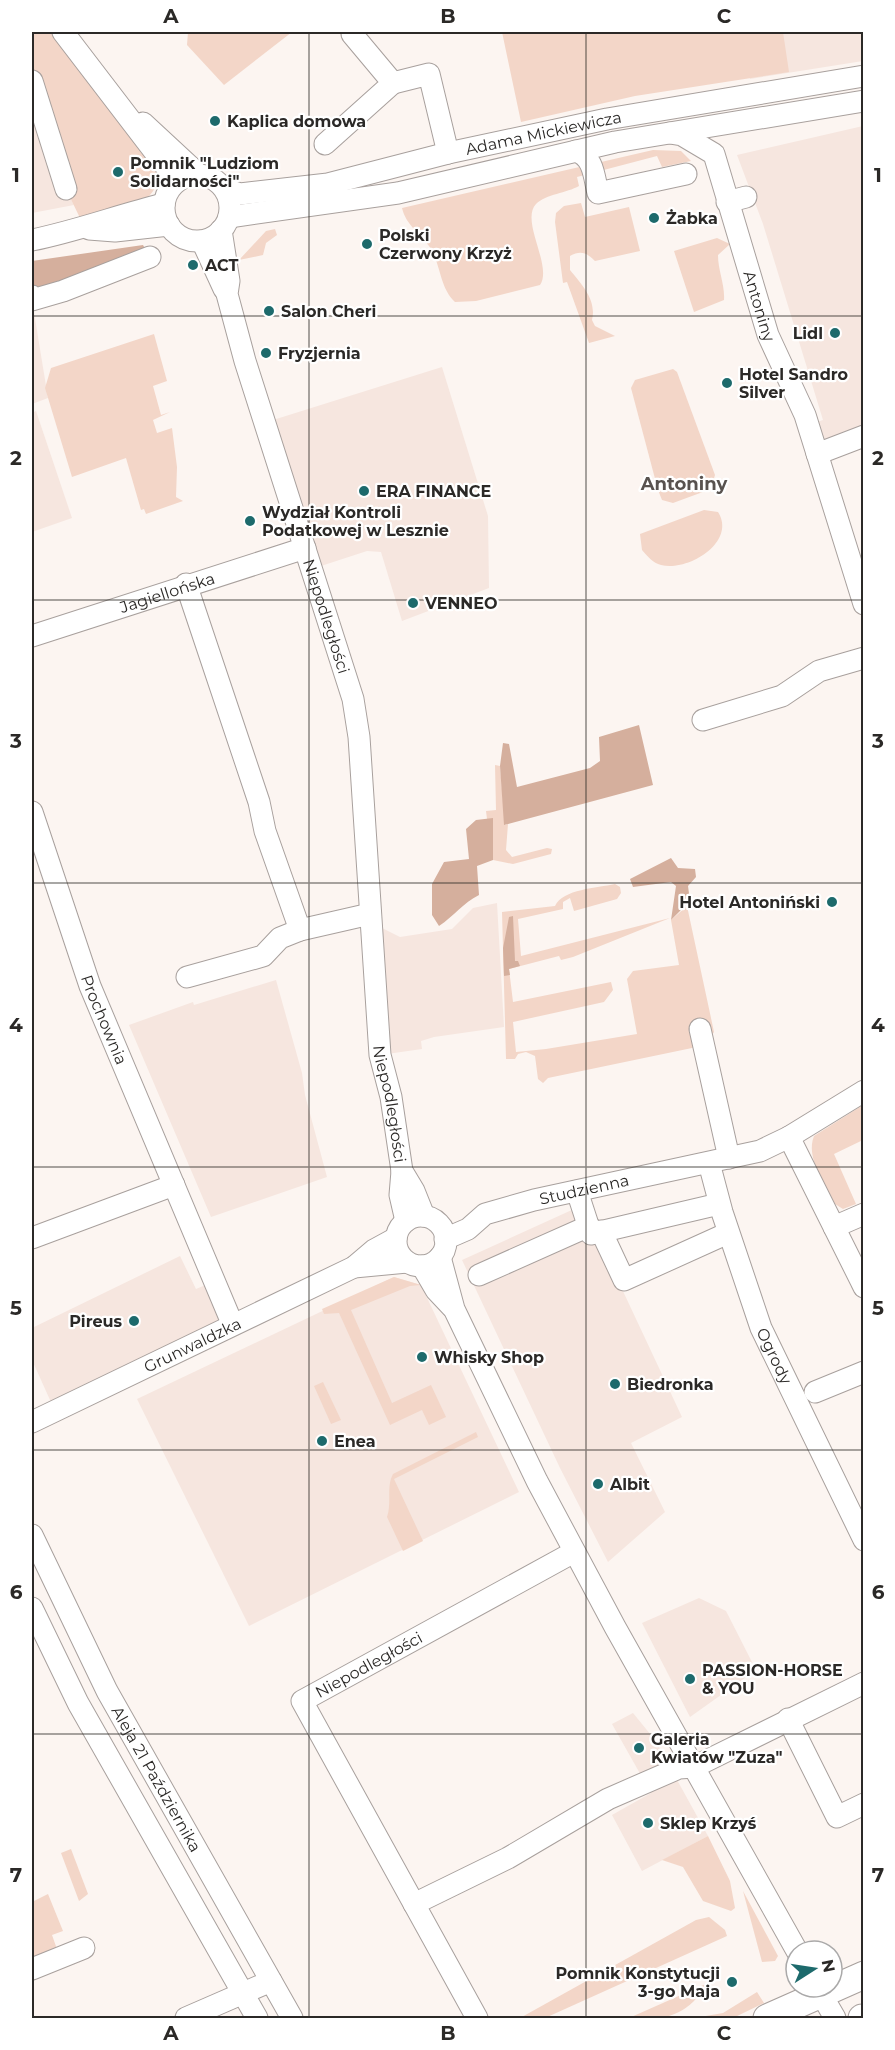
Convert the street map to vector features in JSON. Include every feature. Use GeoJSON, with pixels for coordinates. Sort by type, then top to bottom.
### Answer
{"type":"FeatureCollection","features":[{"type":"Feature","properties":{"kind":"main road"},"geometry":{"type":"LineString","coordinates":[[844,1982],[864,1975]]}},
{"type":"Feature","properties":{"kind":"main road"},"geometry":{"type":"LineString","coordinates":[[767,2019],[804,1999]]}},
{"type":"Feature","properties":{"kind":"street"},"geometry":{"type":"LineString","coordinates":[[63,32],[122,106],[177,181]]}},
{"type":"Feature","properties":{"kind":"street"},"geometry":{"type":"LineString","coordinates":[[352,33],[393,83]]}},
{"type":"Feature","properties":{"kind":"street"},"geometry":{"type":"LineString","coordinates":[[325,144],[393,83],[429,74],[448,153]]}},
{"type":"Feature","properties":{"kind":"street","name":"Adama Mickiewicza"},"geometry":{"type":"LineString","coordinates":[[225,189],[240,194],[328,184],[448,153],[607,119],[864,76]]}},
{"type":"Feature","properties":{"kind":"street"},"geometry":{"type":"LineString","coordinates":[[32,81],[66,189]]}},
{"type":"Feature","properties":{"kind":"street","name":"Adama Mickiewicza"},"geometry":{"type":"LineString","coordinates":[[225,224],[398,193],[588,153],[667,133],[864,101]]}},
{"type":"Feature","properties":{"kind":"street"},"geometry":{"type":"LineString","coordinates":[[122,106],[167,143],[198,174]]}},
{"type":"Feature","properties":{"kind":"street"},"geometry":{"type":"LineString","coordinates":[[667,133],[682,135],[714,154],[732,128],[744,119]]}},
{"type":"Feature","properties":{"kind":"street"},"geometry":{"type":"LineString","coordinates":[[588,153],[598,193],[686,174]]}},
{"type":"Feature","properties":{"kind":"street","name":"Antoniny"},"geometry":{"type":"LineString","coordinates":[[714,154],[737,199],[768,335],[801,404],[864,604]]}},
{"type":"Feature","properties":{"kind":"street"},"geometry":{"type":"LineString","coordinates":[[198,174],[208,176],[225,189],[229,198],[225,224],[202,241],[183,238],[169,225],[164,204],[166,195],[177,181],[198,174]]}},
{"type":"Feature","properties":{"kind":"street"},"geometry":{"type":"LineString","coordinates":[[32,240],[86,229],[113,217],[164,204]]}},
{"type":"Feature","properties":{"kind":"street","name":"Niepodległości"},"geometry":{"type":"LineString","coordinates":[[225,224],[228,294],[245,360],[353,699],[359,737],[380,1055],[391,1097],[402,1172],[414,1191],[422,1240],[454,1310],[574,1552],[790,1939]]}},
{"type":"Feature","properties":{"kind":"street"},"geometry":{"type":"LineString","coordinates":[[86,229],[116,231],[169,225]]}},
{"type":"Feature","properties":{"kind":"street","name":"Niepodległości"},"geometry":{"type":"LineString","coordinates":[[202,241],[219,282],[228,294]]}},
{"type":"Feature","properties":{"kind":"street"},"geometry":{"type":"LineString","coordinates":[[32,296],[32,300],[63,291],[150,257]]}},
{"type":"Feature","properties":{"kind":"street"},"geometry":{"type":"LineString","coordinates":[[817,454],[864,436]]}},
{"type":"Feature","properties":{"kind":"street","name":"Jagiellońska"},"geometry":{"type":"LineString","coordinates":[[32,636],[186,584],[305,548]]}},
{"type":"Feature","properties":{"kind":"street"},"geometry":{"type":"LineString","coordinates":[[186,584],[259,802],[265,831],[300,930]]}},
{"type":"Feature","properties":{"kind":"street"},"geometry":{"type":"LineString","coordinates":[[703,720],[782,696],[819,671],[864,658]]}},
{"type":"Feature","properties":{"kind":"street","name":"Prochownia"},"geometry":{"type":"LineString","coordinates":[[32,812],[38,852],[90,986],[232,1323]]}},
{"type":"Feature","properties":{"kind":"street"},"geometry":{"type":"LineString","coordinates":[[187,977],[263,956],[280,938],[300,930],[370,914]]}},
{"type":"Feature","properties":{"kind":"street"},"geometry":{"type":"LineString","coordinates":[[700,1029],[719,1160]]}},
{"type":"Feature","properties":{"kind":"street","name":"Studzienna"},"geometry":{"type":"LineString","coordinates":[[422,1240],[463,1215],[485,1214],[577,1191],[760,1151],[789,1137],[864,1091]]}},
{"type":"Feature","properties":{"kind":"street"},"geometry":{"type":"LineString","coordinates":[[789,1137],[864,1287]]}},
{"type":"Feature","properties":{"kind":"street","name":"Ogrody"},"geometry":{"type":"LineString","coordinates":[[719,1160],[719,1204],[760,1328],[864,1540]]}},
{"type":"Feature","properties":{"kind":"street"},"geometry":{"type":"LineString","coordinates":[[32,1239],[174,1185]]}},
{"type":"Feature","properties":{"kind":"street"},"geometry":{"type":"LineString","coordinates":[[577,1191],[624,1280],[728,1233]]}},
{"type":"Feature","properties":{"kind":"street"},"geometry":{"type":"LineString","coordinates":[[479,1275],[595,1228],[719,1204]]}},
{"type":"Feature","properties":{"kind":"street"},"geometry":{"type":"LineString","coordinates":[[834,1227],[864,1214]]}},
{"type":"Feature","properties":{"kind":"street","name":"Grunwaldzka"},"geometry":{"type":"LineString","coordinates":[[32,1422],[232,1323],[354,1267],[422,1240]]}},
{"type":"Feature","properties":{"kind":"street","name":"Ogrody"},"geometry":{"type":"LineString","coordinates":[[815,1392],[864,1372]]}},
{"type":"Feature","properties":{"kind":"street","name":"Aleja 21 Października"},"geometry":{"type":"LineString","coordinates":[[32,1535],[107,1690],[292,2019]]}},
{"type":"Feature","properties":{"kind":"street","name":"Niepodległości"},"geometry":{"type":"LineString","coordinates":[[477,2019],[302,1701],[574,1552]]}},
{"type":"Feature","properties":{"kind":"street","name":"Aleja 21 Października"},"geometry":{"type":"LineString","coordinates":[[32,1608],[78,1703],[257,2019]]}},
{"type":"Feature","properties":{"kind":"street"},"geometry":{"type":"LineString","coordinates":[[414,1904],[508,1858],[608,1799],[679,1768],[694,1767],[864,1683]]}},
{"type":"Feature","properties":{"kind":"street"},"geometry":{"type":"LineString","coordinates":[[788,1719],[837,1816],[864,1804]]}},
{"type":"Feature","properties":{"kind":"street"},"geometry":{"type":"LineString","coordinates":[[32,1969],[84,1948]]}},
{"type":"Feature","properties":{"kind":"street"},"geometry":{"type":"LineString","coordinates":[[186,2019],[271,1981]]}},
{"type":"Feature","properties":{"kind":"street"},"geometry":{"type":"LineString","coordinates":[[824,1999],[835,2019]]}},
{"type":"Feature","properties":{"kind":"shaded area"},"geometry":{"type":"Polygon","coordinates":[[[32,32],[63,32],[159,169],[157,183],[143,201],[120,210],[80,218],[66,189],[32,81],[32,32]]]}},
{"type":"Feature","properties":{"kind":"shaded area"},"geometry":{"type":"Polygon","coordinates":[[[188,32],[292,32],[224,85],[187,45],[188,32]]]}},
{"type":"Feature","properties":{"kind":"shaded area"},"geometry":{"type":"Polygon","coordinates":[[[502,32],[783,32],[789,72],[635,96],[521,122],[502,32]]]}},
{"type":"Feature","properties":{"kind":"shaded area"},"geometry":{"type":"Polygon","coordinates":[[[741,32],[863,32],[863,61],[750,79],[741,32]]]}},
{"type":"Feature","properties":{"kind":"shaded area"},"geometry":{"type":"Polygon","coordinates":[[[43,118],[66,189],[74,205],[32,213],[32,121],[43,118]]]}},
{"type":"Feature","properties":{"kind":"shaded area"},"geometry":{"type":"Polygon","coordinates":[[[863,126],[863,436],[817,454],[808,425],[823,420],[763,224],[737,155],[863,126]]]}},
{"type":"Feature","properties":{"kind":"shaded area"},"geometry":{"type":"Polygon","coordinates":[[[653,150],[681,151],[691,161],[662,167],[657,156],[577,177],[579,186],[540,201],[532,212],[532,221],[543,267],[540,285],[476,301],[455,302],[450,296],[433,253],[410,224],[402,208],[653,150]]]}},
{"type":"Feature","properties":{"kind":"shaded area"},"geometry":{"type":"Polygon","coordinates":[[[581,203],[585,217],[629,207],[640,251],[595,261],[584,253],[570,256],[570,270],[584,287],[590,299],[592,320],[595,326],[615,336],[589,343],[567,282],[563,283],[555,222],[556,213],[564,206],[581,203]]]}},
{"type":"Feature","properties":{"kind":"shaded area"},"geometry":{"type":"Polygon","coordinates":[[[275,229],[277,235],[266,243],[263,255],[239,260],[266,231],[275,229]]]}},
{"type":"Feature","properties":{"kind":"shaded area"},"geometry":{"type":"Polygon","coordinates":[[[717,238],[730,244],[718,255],[724,300],[694,312],[674,251],[717,238]]]}},
{"type":"Feature","properties":{"kind":"shaded area"},"geometry":{"type":"Polygon","coordinates":[[[143,245],[150,257],[32,300],[32,261],[143,245]]]}},
{"type":"Feature","properties":{"kind":"shaded area"},"geometry":{"type":"Polygon","coordinates":[[[32,300],[48,398],[32,404],[32,300]]]}},
{"type":"Feature","properties":{"kind":"shaded area"},"geometry":{"type":"Polygon","coordinates":[[[154,334],[167,381],[153,386],[161,415],[170,412],[153,420],[157,433],[172,428],[177,467],[176,497],[183,501],[146,514],[144,509],[141,510],[126,458],[72,477],[45,388],[51,368],[154,334]]]}},
{"type":"Feature","properties":{"kind":"shaded area"},"geometry":{"type":"Polygon","coordinates":[[[442,367],[488,516],[489,588],[402,621],[381,552],[367,551],[321,566],[273,420],[442,367]]]}},
{"type":"Feature","properties":{"kind":"shaded area"},"geometry":{"type":"Polygon","coordinates":[[[673,369],[677,372],[715,475],[711,489],[673,503],[662,500],[658,490],[631,388],[635,380],[673,369]]]}},
{"type":"Feature","properties":{"kind":"shaded area"},"geometry":{"type":"Polygon","coordinates":[[[36,411],[72,518],[32,532],[32,413],[36,411]]]}},
{"type":"Feature","properties":{"kind":"shaded area"},"geometry":{"type":"Polygon","coordinates":[[[704,510],[718,512],[722,523],[721,534],[707,552],[684,564],[672,566],[655,563],[642,550],[640,534],[704,510]]]}},
{"type":"Feature","properties":{"kind":"shaded area"},"geometry":{"type":"Polygon","coordinates":[[[639,725],[653,785],[504,825],[500,766],[503,743],[509,744],[517,787],[590,768],[600,761],[599,737],[639,725]]]}},
{"type":"Feature","properties":{"kind":"shaded area"},"geometry":{"type":"Polygon","coordinates":[[[495,765],[500,766],[505,825],[508,824],[506,850],[512,857],[547,848],[552,849],[551,854],[513,864],[493,860],[493,819],[487,819],[486,811],[496,810],[495,765]]]}},
{"type":"Feature","properties":{"kind":"shaded area"},"geometry":{"type":"Polygon","coordinates":[[[493,818],[493,860],[477,866],[479,895],[439,926],[432,915],[432,884],[444,862],[469,859],[466,829],[476,820],[493,818]]]}},
{"type":"Feature","properties":{"kind":"shaded area"},"geometry":{"type":"Polygon","coordinates":[[[671,858],[678,868],[695,869],[696,877],[688,886],[690,901],[671,920],[676,886],[671,882],[633,887],[630,879],[671,858]]]}},
{"type":"Feature","properties":{"kind":"shaded area"},"geometry":{"type":"Polygon","coordinates":[[[615,884],[620,887],[621,893],[617,899],[574,911],[570,898],[563,902],[563,909],[518,919],[521,956],[670,918],[573,957],[561,960],[559,956],[509,969],[513,1002],[611,982],[613,990],[604,1002],[513,1022],[516,1052],[637,1034],[627,979],[633,971],[679,965],[671,920],[687,906],[714,1032],[709,1039],[692,1048],[548,1078],[543,1083],[538,1079],[535,1056],[526,1052],[518,1054],[515,1059],[506,1059],[502,912],[555,906],[559,900],[573,893],[615,884]]]}},
{"type":"Feature","properties":{"kind":"shaded area"},"geometry":{"type":"Polygon","coordinates":[[[497,903],[504,1027],[434,1037],[421,1041],[422,1049],[380,1055],[382,928],[400,937],[452,929],[473,908],[497,903]]]}},
{"type":"Feature","properties":{"kind":"shaded area"},"geometry":{"type":"Polygon","coordinates":[[[513,916],[515,961],[518,961],[520,966],[509,969],[510,975],[504,976],[503,948],[509,917],[513,916]]]}},
{"type":"Feature","properties":{"kind":"shaded area"},"geometry":{"type":"Polygon","coordinates":[[[276,980],[302,1073],[305,1095],[327,1177],[211,1217],[129,1025],[193,1002],[194,1005],[276,980]]]}},
{"type":"Feature","properties":{"kind":"shaded area"},"geometry":{"type":"Polygon","coordinates":[[[863,1105],[863,1140],[834,1154],[856,1204],[843,1209],[835,1204],[818,1171],[812,1153],[812,1144],[814,1136],[863,1105]]]}},
{"type":"Feature","properties":{"kind":"shaded area"},"geometry":{"type":"Polygon","coordinates":[[[574,1209],[599,1240],[682,1417],[631,1443],[665,1512],[608,1562],[560,1468],[462,1260],[574,1209]]]}},
{"type":"Feature","properties":{"kind":"shaded area"},"geometry":{"type":"Polygon","coordinates":[[[180,1256],[196,1289],[215,1281],[232,1323],[55,1411],[32,1360],[32,1328],[180,1256]]]}},
{"type":"Feature","properties":{"kind":"shaded area"},"geometry":{"type":"Polygon","coordinates":[[[394,1277],[421,1285],[519,1492],[249,1626],[137,1399],[394,1277]]]}},
{"type":"Feature","properties":{"kind":"shaded area"},"geometry":{"type":"Polygon","coordinates":[[[394,1277],[421,1285],[410,1286],[351,1310],[392,1403],[431,1385],[446,1417],[429,1425],[422,1410],[390,1425],[339,1313],[324,1314],[322,1309],[394,1277]]]}},
{"type":"Feature","properties":{"kind":"shaded area"},"geometry":{"type":"Polygon","coordinates":[[[323,1382],[341,1420],[331,1424],[314,1386],[323,1382]]]}},
{"type":"Feature","properties":{"kind":"shaded area"},"geometry":{"type":"Polygon","coordinates":[[[476,1432],[478,1437],[394,1479],[423,1541],[403,1551],[387,1517],[393,1474],[476,1432]]]}},
{"type":"Feature","properties":{"kind":"shaded area"},"geometry":{"type":"Polygon","coordinates":[[[699,1598],[726,1611],[756,1670],[690,1717],[642,1623],[699,1598]]]}},
{"type":"Feature","properties":{"kind":"shaded area"},"geometry":{"type":"Polygon","coordinates":[[[633,1713],[655,1740],[708,1836],[642,1871],[612,1815],[651,1793],[612,1724],[633,1713]]]}},
{"type":"Feature","properties":{"kind":"shaded area"},"geometry":{"type":"Polygon","coordinates":[[[708,1836],[730,1881],[735,1908],[731,1911],[703,1901],[683,1867],[662,1860],[708,1836]]]}},
{"type":"Feature","properties":{"kind":"shaded area"},"geometry":{"type":"Polygon","coordinates":[[[71,1849],[88,1894],[79,1901],[61,1853],[71,1849]]]}},
{"type":"Feature","properties":{"kind":"shaded area"},"geometry":{"type":"Polygon","coordinates":[[[743,1891],[778,1956],[775,1961],[762,1962],[743,1891]]]}},
{"type":"Feature","properties":{"kind":"shaded area"},"geometry":{"type":"Polygon","coordinates":[[[48,1894],[63,1931],[52,1935],[58,1952],[32,1959],[32,1902],[48,1894]]]}},
{"type":"Feature","properties":{"kind":"shaded area"},"geometry":{"type":"Polygon","coordinates":[[[709,1917],[725,1930],[727,1936],[545,2018],[520,2018],[696,1920],[709,1917]]]}},
{"type":"Feature","properties":{"kind":"shaded area"},"geometry":{"type":"Polygon","coordinates":[[[708,1983],[700,1995],[683,2010],[674,2014],[655,2018],[629,2018],[708,1983]]]}},
{"type":"Feature","properties":{"kind":"shaded area"},"geometry":{"type":"Polygon","coordinates":[[[757,1992],[764,2003],[733,2018],[694,2018],[723,2013],[757,1992]]]}},
{"type":"Feature","properties":{"kind":"place","name":"Kaplica domowa"},"geometry":{"type":"Point","coordinates":[215,121]}},
{"type":"Feature","properties":{"kind":"place","name":"Pomnik \"Ludziom Solidarności\""},"geometry":{"type":"Point","coordinates":[118,172]}},
{"type":"Feature","properties":{"kind":"place","name":"Żabka"},"geometry":{"type":"Point","coordinates":[654,218]}},
{"type":"Feature","properties":{"kind":"place","name":"Polski Czerwony Krzyż"},"geometry":{"type":"Point","coordinates":[367,244]}},
{"type":"Feature","properties":{"kind":"place","name":"ACT"},"geometry":{"type":"Point","coordinates":[193,265]}},
{"type":"Feature","properties":{"kind":"place","name":"Salon Cheri"},"geometry":{"type":"Point","coordinates":[269,311]}},
{"type":"Feature","properties":{"kind":"place","name":"Lidl"},"geometry":{"type":"Point","coordinates":[835,333]}},
{"type":"Feature","properties":{"kind":"place","name":"Fryzjernia"},"geometry":{"type":"Point","coordinates":[266,353]}},
{"type":"Feature","properties":{"kind":"place","name":"Hotel Sandro Silver"},"geometry":{"type":"Point","coordinates":[727,383]}},
{"type":"Feature","properties":{"kind":"place","name":"ERA FINANCE"},"geometry":{"type":"Point","coordinates":[364,491]}},
{"type":"Feature","properties":{"kind":"place","name":"Wydział Kontroli Podatkowej w Lesznie"},"geometry":{"type":"Point","coordinates":[250,521]}},
{"type":"Feature","properties":{"kind":"place","name":"VENNEO"},"geometry":{"type":"Point","coordinates":[413,603]}},
{"type":"Feature","properties":{"kind":"place","name":"Hotel Antoniński"},"geometry":{"type":"Point","coordinates":[832,902]}},
{"type":"Feature","properties":{"kind":"place","name":"Pireus"},"geometry":{"type":"Point","coordinates":[134,1321]}},
{"type":"Feature","properties":{"kind":"place","name":"Whisky Shop"},"geometry":{"type":"Point","coordinates":[422,1357]}},
{"type":"Feature","properties":{"kind":"place","name":"Biedronka"},"geometry":{"type":"Point","coordinates":[615,1384]}},
{"type":"Feature","properties":{"kind":"place","name":"Enea"},"geometry":{"type":"Point","coordinates":[322,1441]}},
{"type":"Feature","properties":{"kind":"place","name":"Albit"},"geometry":{"type":"Point","coordinates":[598,1484]}},
{"type":"Feature","properties":{"kind":"place","name":"PASSION-HORSE & YOU"},"geometry":{"type":"Point","coordinates":[690,1679]}},
{"type":"Feature","properties":{"kind":"place","name":"Galeria Kwiatów \"Zuza\""},"geometry":{"type":"Point","coordinates":[639,1748]}},
{"type":"Feature","properties":{"kind":"place","name":"Sklep Krzyś"},"geometry":{"type":"Point","coordinates":[648,1823]}},
{"type":"Feature","properties":{"kind":"place","name":"Pomnik Konstytucji 3-go Maja"},"geometry":{"type":"Point","coordinates":[732,1982]}},
{"type":"Feature","properties":{"kind":"district","name":"Antoniny"},"geometry":{"type":"Point","coordinates":[684,484]}}]}
